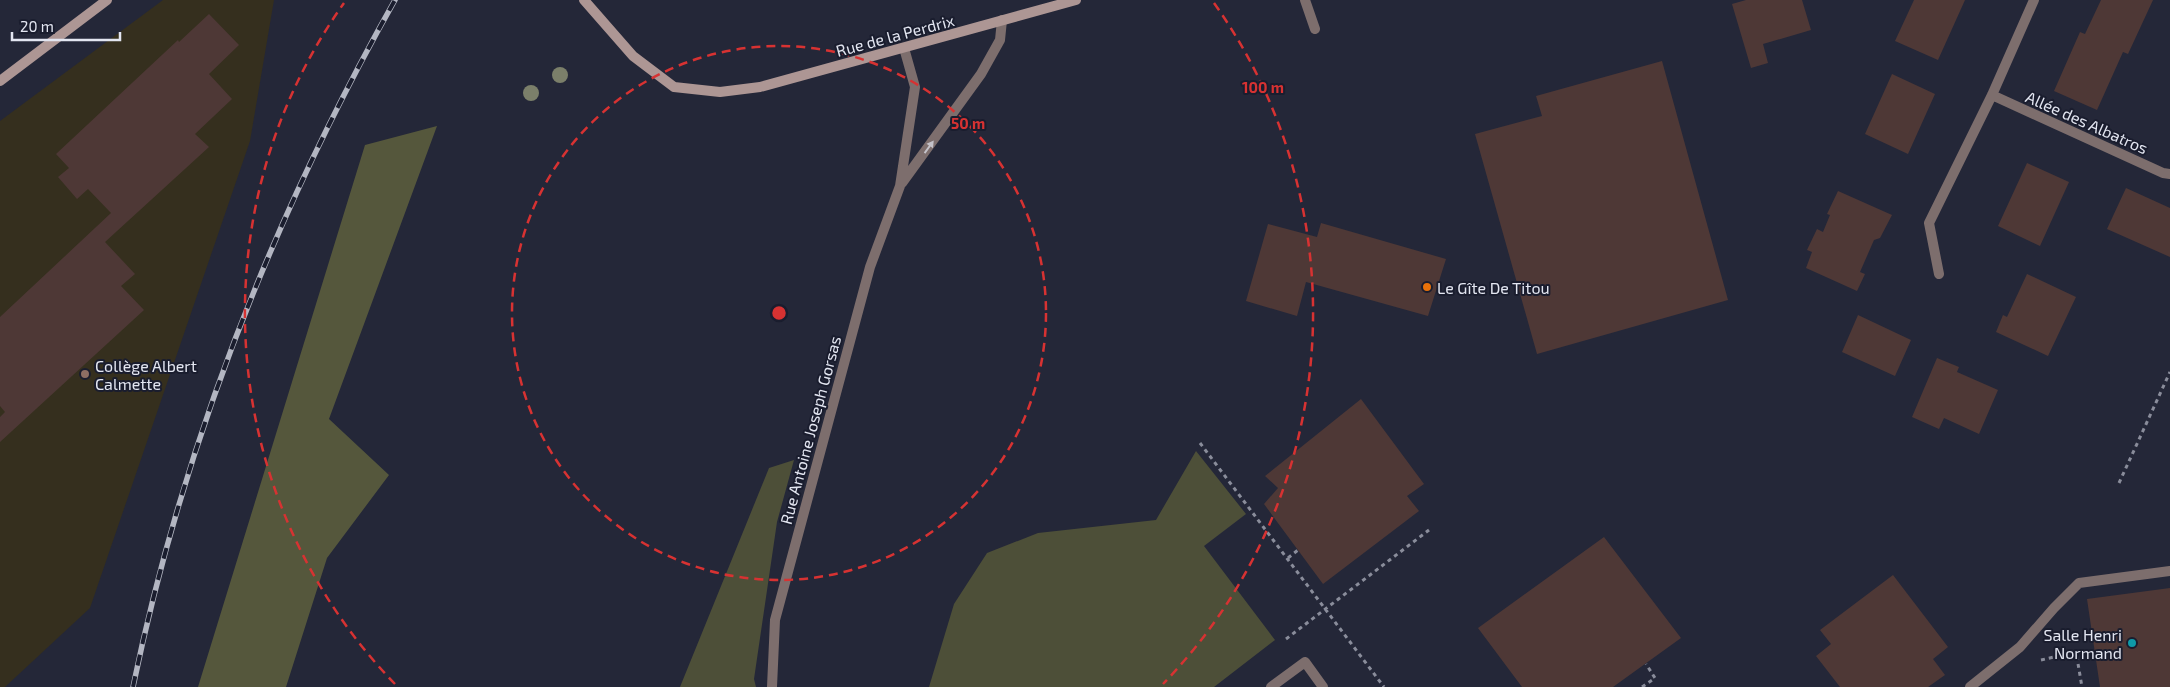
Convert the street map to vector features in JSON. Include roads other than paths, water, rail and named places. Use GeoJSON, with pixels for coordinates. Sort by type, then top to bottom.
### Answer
{"type":"FeatureCollection","features":[{"type":"Feature","properties":{"kind":"street"},"geometry":{"type":"LineString","coordinates":[[0,81],[108,0]]}},
{"type":"Feature","properties":{"kind":"street","name":"Rue de la Perdrix"},"geometry":{"type":"LineString","coordinates":[[584,0],[633,56],[674,87],[720,92],[760,87],[1076,0]]}},
{"type":"Feature","properties":{"kind":"street"},"geometry":{"type":"LineString","coordinates":[[1305,0],[1315,29]]}},
{"type":"Feature","properties":{"kind":"street"},"geometry":{"type":"LineString","coordinates":[[1939,274],[1929,223],[1992,95],[2034,0]]}},
{"type":"Feature","properties":{"kind":"street","name":"Rue Antoine Joseph Gorsas"},"geometry":{"type":"LineString","coordinates":[[900,186],[981,74],[1000,40],[1002,20]]}},
{"type":"Feature","properties":{"kind":"street","name":"Rue Antoine Joseph Gorsas"},"geometry":{"type":"LineString","coordinates":[[772,687],[774,620],[870,267],[900,186],[915,87],[904,48]]}},
{"type":"Feature","properties":{"kind":"street","name":"Allée des Albatros"},"geometry":{"type":"LineString","coordinates":[[1992,95],[2163,173],[2170,174]]}},
{"type":"Feature","properties":{"kind":"street"},"geometry":{"type":"LineString","coordinates":[[1970,687],[2020,647],[2079,583],[2170,571]]}},
{"type":"Feature","properties":{"kind":"street"},"geometry":{"type":"LineString","coordinates":[[1271,687],[1305,662],[1323,687]]}},
{"type":"Feature","properties":{"kind":"railway"},"geometry":{"type":"LineString","coordinates":[[133,687],[154,597],[178,508],[206,420],[237,333],[272,248],[310,164],[351,81],[395,0]]}},
{"type":"Feature","properties":{"kind":"place","name":"Le Gîte De Titou"},"geometry":{"type":"Point","coordinates":[1427,287]}},
{"type":"Feature","properties":{"kind":"place","name":"Collège Albert Calmette"},"geometry":{"type":"Point","coordinates":[85,374]}},
{"type":"Feature","properties":{"kind":"place","name":"Salle Henri Normand"},"geometry":{"type":"Point","coordinates":[2132,643]}}]}
